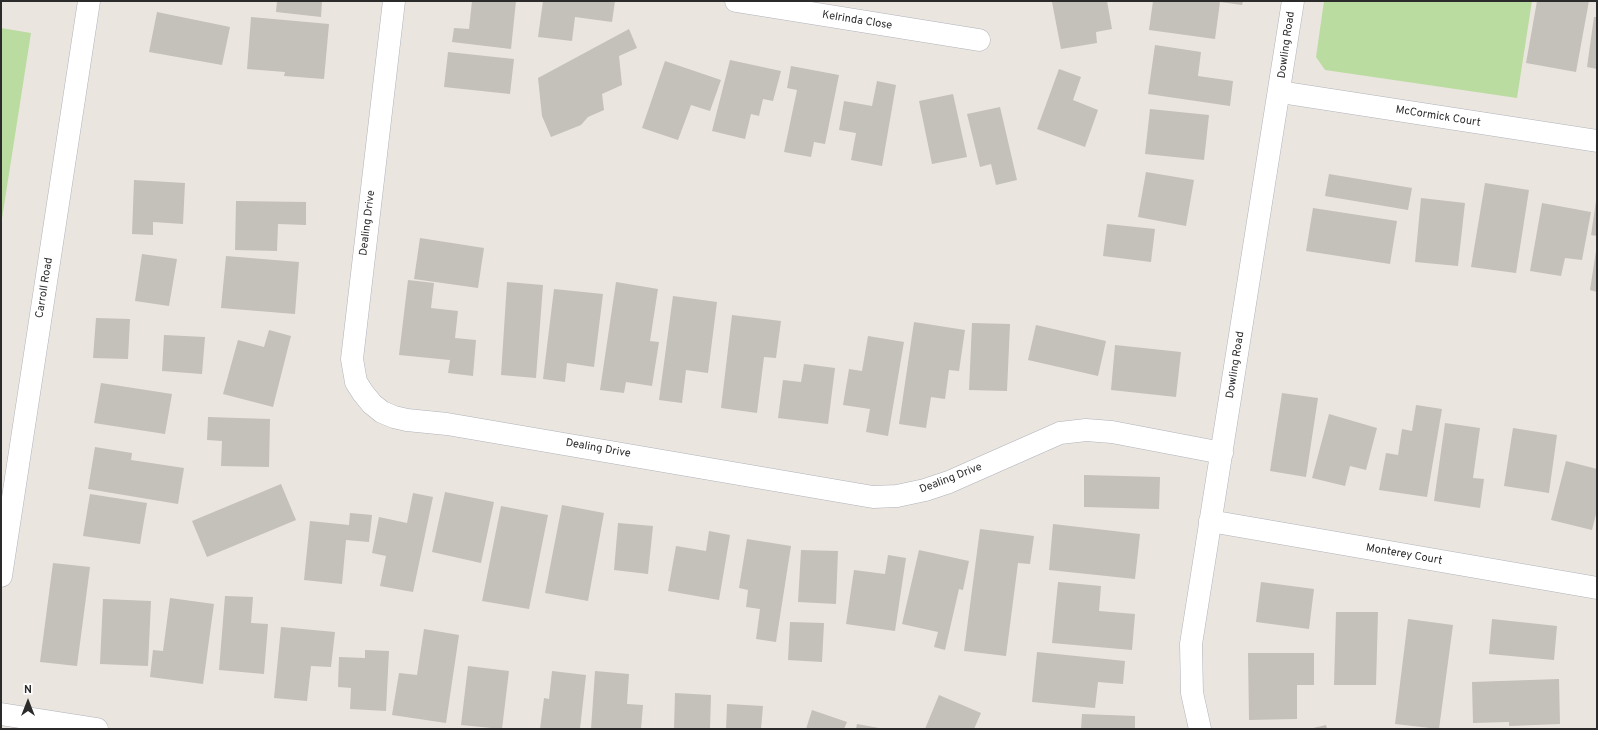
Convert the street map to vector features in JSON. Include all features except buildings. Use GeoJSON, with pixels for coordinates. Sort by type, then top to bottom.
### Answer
{"type":"FeatureCollection","features":[{"type":"Feature","properties":{"kind":"street","name":"Carroll Road"},"geometry":{"type":"LineString","coordinates":[[1,576],[89,1]]}},
{"type":"Feature","properties":{"kind":"street","name":"Dealing Drive"},"geometry":{"type":"LineString","coordinates":[[394,1],[352,359],[356,382],[372,404],[382,412],[407,420],[447,424],[873,497],[897,496],[925,490],[949,482],[1060,433],[1086,430],[1112,432],[1222,453]]}},
{"type":"Feature","properties":{"kind":"street","name":"Kelrinda Close"},"geometry":{"type":"LineString","coordinates":[[736,1],[791,6],[979,40]]}},
{"type":"Feature","properties":{"kind":"street","name":"Dowling Road"},"geometry":{"type":"LineString","coordinates":[[1200,729],[1192,694],[1191,644],[1280,92],[1293,1]]}},
{"type":"Feature","properties":{"kind":"street","name":"McCormick Court"},"geometry":{"type":"LineString","coordinates":[[1280,92],[1597,141]]}},
{"type":"Feature","properties":{"kind":"street","name":"Monterey Court"},"geometry":{"type":"LineString","coordinates":[[1210,521],[1597,588]]}},
{"type":"Feature","properties":{"kind":"street"},"geometry":{"type":"LineString","coordinates":[[1,714],[97,729]]}},
{"type":"Feature","properties":{"kind":"green space"},"geometry":{"type":"Polygon","coordinates":[[[1324,1],[1532,1],[1517,98],[1325,70],[1316,57],[1324,1]]]}},
{"type":"Feature","properties":{"kind":"green space"},"geometry":{"type":"Polygon","coordinates":[[[1,28],[31,33],[1,225],[1,28]]]}}]}
